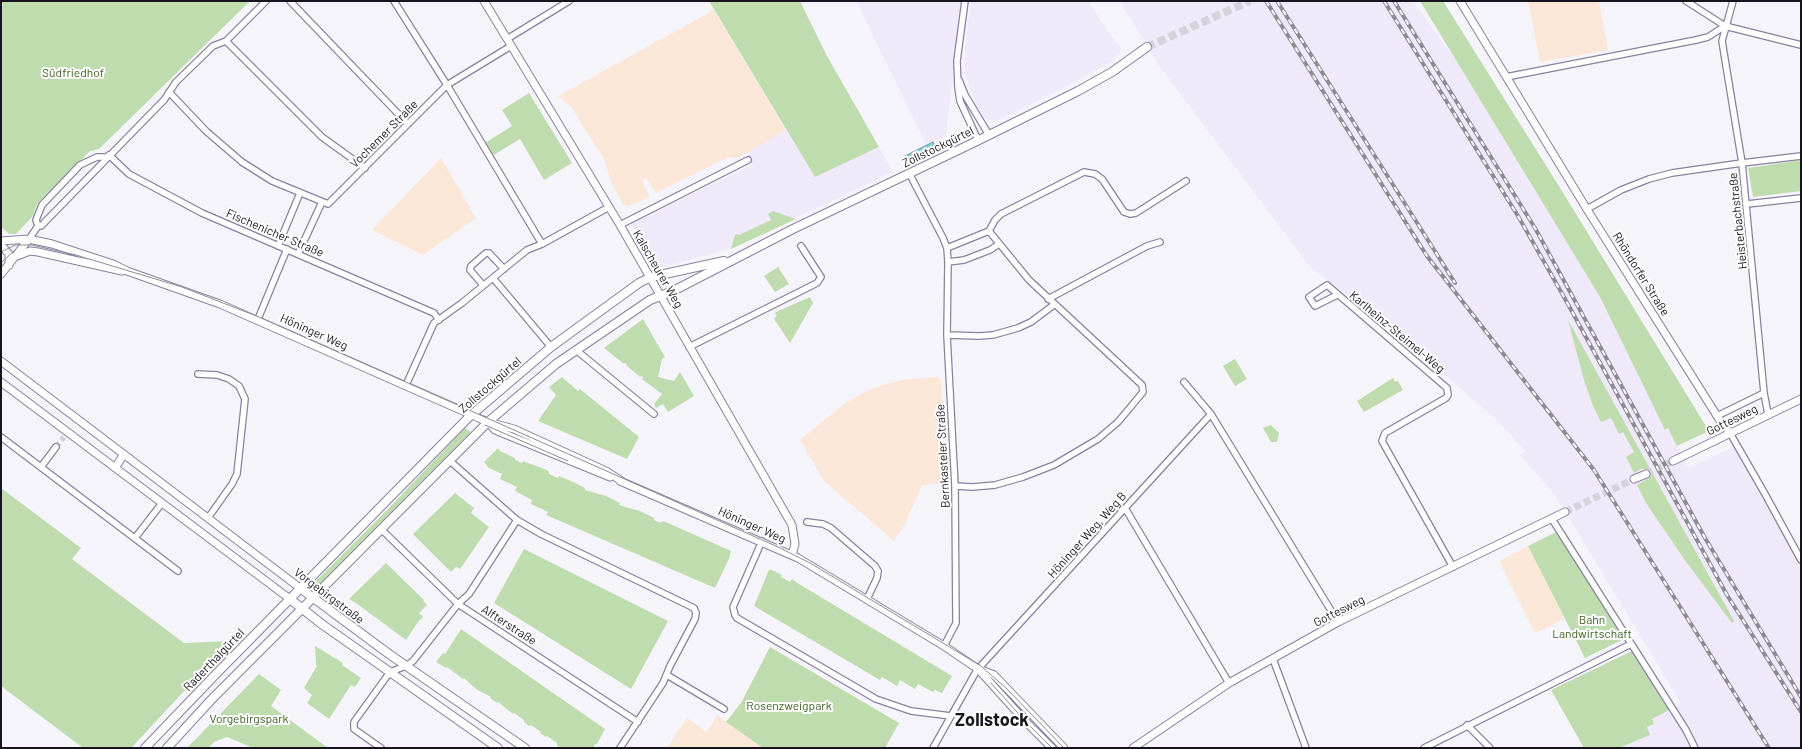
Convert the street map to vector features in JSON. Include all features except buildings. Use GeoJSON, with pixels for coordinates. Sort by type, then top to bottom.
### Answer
{"type":"FeatureCollection","features":[{"type":"Feature","properties":{"kind":"main road","name":"Zollstockgürtel"},"geometry":{"type":"LineString","coordinates":[[312,598],[488,422],[556,364],[643,304],[1086,86],[1112,72],[1147,47]]}},
{"type":"Feature","properties":{"kind":"main road","name":"Zollstockgürtel"},"geometry":{"type":"LineString","coordinates":[[300,588],[472,415],[551,347],[608,304],[651,277],[734,259]]}},
{"type":"Feature","properties":{"kind":"main road","name":"Vorgebirgstraße"},"geometry":{"type":"LineString","coordinates":[[300,588],[406,666],[525,748]]}},
{"type":"Feature","properties":{"kind":"main road","name":"Raderthalgürtel"},"geometry":{"type":"LineString","coordinates":[[145,748],[300,588]]}},
{"type":"Feature","properties":{"kind":"main road","name":"Raderthalgürtel"},"geometry":{"type":"LineString","coordinates":[[167,748],[312,598]]}},
{"type":"Feature","properties":{"kind":"main road","name":"Vorgebirgstraße"},"geometry":{"type":"LineString","coordinates":[[290,599],[498,748]]}},
{"type":"Feature","properties":{"kind":"main road"},"geometry":{"type":"LineString","coordinates":[[173,717],[175,727],[180,733]]}},
{"type":"Feature","properties":{"kind":"street"},"geometry":{"type":"LineString","coordinates":[[1,274],[17,256],[38,226],[41,226],[164,100],[176,82],[213,46],[226,41],[266,1]]}},
{"type":"Feature","properties":{"kind":"street"},"geometry":{"type":"LineString","coordinates":[[290,1],[408,124]]}},
{"type":"Feature","properties":{"kind":"street"},"geometry":{"type":"LineString","coordinates":[[394,1],[447,85],[542,244]]}},
{"type":"Feature","properties":{"kind":"street","name":"Kalscheurer Weg"},"geometry":{"type":"LineString","coordinates":[[484,1],[651,277],[689,347],[792,525],[795,544],[792,555]]}},
{"type":"Feature","properties":{"kind":"street","name":"Vochemer Straße"},"geometry":{"type":"LineString","coordinates":[[322,202],[330,204],[447,85],[569,1]]}},
{"type":"Feature","properties":{"kind":"street"},"geometry":{"type":"LineString","coordinates":[[965,1],[957,61],[960,101],[978,140]]}},
{"type":"Feature","properties":{"kind":"street","name":"Rhöndorfer Straße"},"geometry":{"type":"LineString","coordinates":[[1460,1],[1587,209],[1717,416],[1730,433],[1801,560]]}},
{"type":"Feature","properties":{"kind":"street"},"geometry":{"type":"LineString","coordinates":[[1686,1],[1725,26],[1801,45]]}},
{"type":"Feature","properties":{"kind":"street","name":"Heisterbachstraße"},"geometry":{"type":"LineString","coordinates":[[1733,1],[1722,41],[1742,163],[1764,393],[1768,414]]}},
{"type":"Feature","properties":{"kind":"street"},"geometry":{"type":"LineString","coordinates":[[1506,77],[1696,40],[1708,37],[1725,26]]}},
{"type":"Feature","properties":{"kind":"street"},"geometry":{"type":"LineString","coordinates":[[226,41],[322,137],[365,168]]}},
{"type":"Feature","properties":{"kind":"street"},"geometry":{"type":"LineString","coordinates":[[958,78],[965,95],[989,135]]}},
{"type":"Feature","properties":{"kind":"street"},"geometry":{"type":"LineString","coordinates":[[169,92],[227,150],[272,180],[322,202],[298,254]]}},
{"type":"Feature","properties":{"kind":"street"},"geometry":{"type":"LineString","coordinates":[[38,226],[36,220],[42,205],[80,165],[97,157],[108,156]]}},
{"type":"Feature","properties":{"kind":"street","name":"Fischenicher Straße"},"geometry":{"type":"LineString","coordinates":[[108,156],[129,174],[202,213],[434,313],[439,320]]}},
{"type":"Feature","properties":{"kind":"street"},"geometry":{"type":"LineString","coordinates":[[1587,209],[1621,190],[1649,179],[1672,173],[1801,156]]}},
{"type":"Feature","properties":{"kind":"street"},"geometry":{"type":"LineString","coordinates":[[620,225],[748,160]]}},
{"type":"Feature","properties":{"kind":"street"},"geometry":{"type":"LineString","coordinates":[[947,248],[989,231],[1001,214],[1084,172],[1095,174],[1102,180],[1124,212],[1130,214],[1136,214],[1186,181]]}},
{"type":"Feature","properties":{"kind":"street","name":"Bernkasteler Straße"},"geometry":{"type":"LineString","coordinates":[[909,173],[947,248],[947,335],[955,486],[956,623],[944,646]]}},
{"type":"Feature","properties":{"kind":"street"},"geometry":{"type":"LineString","coordinates":[[278,246],[300,193]]}},
{"type":"Feature","properties":{"kind":"street"},"geometry":{"type":"LineString","coordinates":[[1747,204],[1801,198]]}},
{"type":"Feature","properties":{"kind":"street"},"geometry":{"type":"LineString","coordinates":[[406,385],[432,327],[439,320],[527,250],[562,234],[608,207]]}},
{"type":"Feature","properties":{"kind":"street"},"geometry":{"type":"LineString","coordinates":[[955,486],[995,485],[1054,465],[1098,439],[1118,422],[1143,392],[1142,386],[1048,299],[989,231]]}},
{"type":"Feature","properties":{"kind":"street","name":"Höninger Weg"},"geometry":{"type":"LineString","coordinates":[[1,241],[29,239],[52,244],[114,264],[128,272]]}},
{"type":"Feature","properties":{"kind":"street"},"geometry":{"type":"LineString","coordinates":[[1048,299],[1147,246],[1160,242]]}},
{"type":"Feature","properties":{"kind":"street"},"geometry":{"type":"LineString","coordinates":[[948,262],[964,260],[990,250],[999,244]]}},
{"type":"Feature","properties":{"kind":"street"},"geometry":{"type":"LineString","coordinates":[[1,245],[9,254],[9,265]]}},
{"type":"Feature","properties":{"kind":"street"},"geometry":{"type":"LineString","coordinates":[[689,347],[817,283],[821,277],[801,246]]}},
{"type":"Feature","properties":{"kind":"street"},"geometry":{"type":"LineString","coordinates":[[258,319],[287,249]]}},
{"type":"Feature","properties":{"kind":"street","name":"Höninger Weg"},"geometry":{"type":"LineString","coordinates":[[17,256],[30,250],[128,272],[181,289],[258,319],[406,385],[488,422],[495,430],[623,482],[792,555],[944,646],[978,669],[994,676],[1064,748]]}},
{"type":"Feature","properties":{"kind":"street"},"geometry":{"type":"LineString","coordinates":[[483,285],[470,270],[471,266],[486,253],[489,253],[504,269]]}},
{"type":"Feature","properties":{"kind":"street"},"geometry":{"type":"LineString","coordinates":[[494,278],[551,347]]}},
{"type":"Feature","properties":{"kind":"street","name":"Karlheinz-Steimel-Weg"},"geometry":{"type":"LineString","coordinates":[[1337,295],[1315,306],[1309,296],[1327,285],[1447,388],[1448,395],[1446,398],[1385,433],[1382,441],[1453,567]]}},
{"type":"Feature","properties":{"kind":"street"},"geometry":{"type":"LineString","coordinates":[[947,335],[993,335],[1031,322],[1055,304]]}},
{"type":"Feature","properties":{"kind":"street"},"geometry":{"type":"LineString","coordinates":[[576,350],[654,414]]}},
{"type":"Feature","properties":{"kind":"street","name":"Vorgebirgstraße"},"geometry":{"type":"LineString","coordinates":[[1,361],[300,588]]}},
{"type":"Feature","properties":{"kind":"street"},"geometry":{"type":"LineString","coordinates":[[198,374],[229,379],[239,386],[245,399],[237,474],[208,518]]}},
{"type":"Feature","properties":{"kind":"street","name":"Vorgebirgstraße"},"geometry":{"type":"LineString","coordinates":[[1,382],[66,435],[115,468],[290,599]]}},
{"type":"Feature","properties":{"kind":"street"},"geometry":{"type":"LineString","coordinates":[[1184,382],[1210,414],[1338,622]]}},
{"type":"Feature","properties":{"kind":"street","name":"Gottesweg"},"geometry":{"type":"LineString","coordinates":[[1717,416],[1764,393]]}},
{"type":"Feature","properties":{"kind":"street","name":"Gottesweg"},"geometry":{"type":"LineString","coordinates":[[1672,461],[1801,399]]}},
{"type":"Feature","properties":{"kind":"street","name":"Höninger Weg, Weg B"},"geometry":{"type":"LineString","coordinates":[[935,747],[978,669],[1210,414]]}},
{"type":"Feature","properties":{"kind":"street"},"geometry":{"type":"LineString","coordinates":[[1,437],[178,571]]}},
{"type":"Feature","properties":{"kind":"street"},"geometry":{"type":"LineString","coordinates":[[41,467],[56,447]]}},
{"type":"Feature","properties":{"kind":"street"},"geometry":{"type":"LineString","coordinates":[[115,468],[124,454]]}},
{"type":"Feature","properties":{"kind":"street"},"geometry":{"type":"LineString","coordinates":[[450,461],[517,520],[541,534],[694,608],[696,613],[694,620],[667,675],[620,748]]}},
{"type":"Feature","properties":{"kind":"street"},"geometry":{"type":"LineString","coordinates":[[1634,479],[1646,474]]}},
{"type":"Feature","properties":{"kind":"street"},"geometry":{"type":"LineString","coordinates":[[135,538],[162,503]]}},
{"type":"Feature","properties":{"kind":"street"},"geometry":{"type":"LineString","coordinates":[[1125,508],[1229,682]]}},
{"type":"Feature","properties":{"kind":"street","name":"Gottesweg"},"geometry":{"type":"LineString","coordinates":[[1133,748],[1229,682],[1338,622],[1566,512]]}},
{"type":"Feature","properties":{"kind":"street"},"geometry":{"type":"LineString","coordinates":[[1552,519],[1686,730],[1695,748]]}},
{"type":"Feature","properties":{"kind":"street"},"geometry":{"type":"LineString","coordinates":[[381,748],[354,729],[354,722],[390,672],[413,661],[458,604],[469,594],[517,520]]}},
{"type":"Feature","properties":{"kind":"street"},"geometry":{"type":"LineString","coordinates":[[807,522],[823,524],[831,528],[875,566],[878,571],[867,599]]}},
{"type":"Feature","properties":{"kind":"street","name":"Alfterstraße"},"geometry":{"type":"LineString","coordinates":[[381,529],[458,604],[638,722]]}},
{"type":"Feature","properties":{"kind":"street"},"geometry":{"type":"LineString","coordinates":[[762,541],[733,607],[735,615],[876,699],[911,711],[951,716]]}},
{"type":"Feature","properties":{"kind":"street"},"geometry":{"type":"LineString","coordinates":[[1424,748],[1631,644]]}},
{"type":"Feature","properties":{"kind":"street"},"geometry":{"type":"LineString","coordinates":[[1273,659],[1306,748]]}},
{"type":"Feature","properties":{"kind":"street","name":"Höninger Weg"},"geometry":{"type":"LineString","coordinates":[[978,669],[1052,748]]}},
{"type":"Feature","properties":{"kind":"street"},"geometry":{"type":"LineString","coordinates":[[667,675],[724,709]]}},
{"type":"Feature","properties":{"kind":"street"},"geometry":{"type":"LineString","coordinates":[[1468,725],[1490,748]]}},
{"type":"Feature","properties":{"kind":"shaded area"},"geometry":{"type":"Polygon","coordinates":[[[856,1],[961,1],[946,135],[926,144],[856,1]]]}},
{"type":"Feature","properties":{"kind":"shaded area"},"geometry":{"type":"Polygon","coordinates":[[[971,1],[1088,1],[1111,36],[1121,47],[1120,54],[1113,61],[1060,90],[999,120],[989,120],[984,117],[977,105],[970,90],[965,71],[965,47],[971,1]]]}},
{"type":"Feature","properties":{"kind":"shaded area"},"geometry":{"type":"Polygon","coordinates":[[[1120,1],[1413,1],[1459,65],[1600,297],[1665,430],[1668,428],[1688,468],[1734,447],[1801,567],[1801,748],[1619,748],[1650,735],[1647,727],[1651,719],[1681,703],[1555,495],[1520,455],[1525,451],[1497,420],[1390,328],[1311,268],[1158,64],[1120,1]]]}},
{"type":"Feature","properties":{"kind":"shaded area"},"geometry":{"type":"Polygon","coordinates":[[[1528,1],[1599,1],[1608,50],[1540,62],[1528,1]]]}},
{"type":"Feature","properties":{"kind":"shaded area"},"geometry":{"type":"Polygon","coordinates":[[[714,10],[786,130],[737,158],[729,157],[656,193],[646,178],[642,181],[650,197],[629,206],[623,205],[611,181],[604,159],[571,107],[558,96],[714,10]]]}},
{"type":"Feature","properties":{"kind":"shaded area"},"geometry":{"type":"Polygon","coordinates":[[[786,130],[815,177],[879,147],[893,172],[730,249],[662,267],[654,263],[631,224],[752,165],[746,151],[786,130]]]}},
{"type":"Feature","properties":{"kind":"shaded area"},"geometry":{"type":"Polygon","coordinates":[[[441,158],[476,218],[423,255],[372,230],[441,158]]]}},
{"type":"Feature","properties":{"kind":"shaded area"},"geometry":{"type":"Polygon","coordinates":[[[937,377],[941,380],[945,483],[922,485],[905,524],[894,541],[824,481],[800,440],[845,403],[863,393],[882,385],[902,380],[937,377]]]}},
{"type":"Feature","properties":{"kind":"shaded area"},"geometry":{"type":"Polygon","coordinates":[[[1528,546],[1565,619],[1535,633],[1499,561],[1528,546]]]}},
{"type":"Feature","properties":{"kind":"shaded area"},"geometry":{"type":"Polygon","coordinates":[[[717,715],[763,748],[667,748],[687,718],[707,732],[717,715]]]}},
{"type":"Feature","properties":{"kind":"green space","name":"Südfriedhof"},"geometry":{"type":"Polygon","coordinates":[[[1,1],[250,1],[99,149],[90,151],[37,204],[33,216],[16,234],[9,234],[1,227],[1,1]]]}},
{"type":"Feature","properties":{"kind":"green space"},"geometry":{"type":"Polygon","coordinates":[[[709,1],[800,1],[827,56],[879,147],[815,177],[709,1]]]}},
{"type":"Feature","properties":{"kind":"green space"},"geometry":{"type":"Polygon","coordinates":[[[1420,1],[1443,1],[1709,431],[1677,446],[1668,428],[1665,430],[1600,297],[1420,1]]]}},
{"type":"Feature","properties":{"kind":"green space"},"geometry":{"type":"Polygon","coordinates":[[[529,93],[572,163],[544,180],[520,139],[492,156],[485,143],[512,126],[502,110],[529,93]]]}},
{"type":"Feature","properties":{"kind":"green space"},"geometry":{"type":"Polygon","coordinates":[[[1801,160],[1801,191],[1753,197],[1748,168],[1801,160]]]}},
{"type":"Feature","properties":{"kind":"green space"},"geometry":{"type":"Polygon","coordinates":[[[773,211],[796,219],[731,249],[735,235],[739,235],[771,220],[768,214],[773,211]]]}},
{"type":"Feature","properties":{"kind":"green space"},"geometry":{"type":"Polygon","coordinates":[[[778,267],[789,284],[775,292],[764,276],[778,267]]]}},
{"type":"Feature","properties":{"kind":"green space"},"geometry":{"type":"Polygon","coordinates":[[[810,297],[813,303],[790,343],[774,319],[777,315],[775,314],[810,297]]]}},
{"type":"Feature","properties":{"kind":"green space"},"geometry":{"type":"Polygon","coordinates":[[[643,319],[665,357],[662,359],[658,377],[674,381],[680,372],[694,396],[668,412],[663,404],[656,408],[654,404],[662,394],[642,379],[643,377],[640,377],[627,364],[624,364],[604,348],[643,319]]]}},
{"type":"Feature","properties":{"kind":"green space"},"geometry":{"type":"Polygon","coordinates":[[[1568,320],[1734,621],[1732,623],[1687,563],[1646,503],[1637,485],[1649,478],[1643,468],[1634,473],[1626,457],[1634,452],[1623,432],[1619,434],[1611,418],[1601,422],[1584,380],[1568,320]]]}},
{"type":"Feature","properties":{"kind":"green space"},"geometry":{"type":"Polygon","coordinates":[[[1235,359],[1247,379],[1235,386],[1223,366],[1235,359]]]}},
{"type":"Feature","properties":{"kind":"green space"},"geometry":{"type":"Polygon","coordinates":[[[562,377],[578,391],[580,389],[639,437],[627,459],[538,421],[556,395],[549,387],[562,377]]]}},
{"type":"Feature","properties":{"kind":"green space"},"geometry":{"type":"Polygon","coordinates":[[[1393,378],[1395,382],[1398,381],[1403,390],[1364,412],[1357,401],[1393,378]]]}},
{"type":"Feature","properties":{"kind":"green space"},"geometry":{"type":"Polygon","coordinates":[[[1271,425],[1279,433],[1277,442],[1271,442],[1263,428],[1271,425]]]}},
{"type":"Feature","properties":{"kind":"green space"},"geometry":{"type":"Polygon","coordinates":[[[465,428],[471,432],[318,586],[314,583],[387,510],[465,428]]]}},
{"type":"Feature","properties":{"kind":"green space"},"geometry":{"type":"Polygon","coordinates":[[[498,448],[500,451],[515,458],[515,460],[547,470],[549,474],[571,481],[585,488],[585,490],[606,496],[620,503],[619,505],[640,511],[654,518],[654,520],[668,523],[731,551],[715,588],[546,515],[548,512],[531,504],[532,500],[515,491],[517,487],[500,479],[502,474],[489,468],[484,462],[498,448]]]}},
{"type":"Feature","properties":{"kind":"green space"},"geometry":{"type":"Polygon","coordinates":[[[1,488],[81,548],[72,559],[184,643],[231,641],[131,748],[83,748],[1,686],[1,488]]]}},
{"type":"Feature","properties":{"kind":"green space"},"geometry":{"type":"Polygon","coordinates":[[[455,493],[474,508],[471,513],[489,527],[460,569],[456,567],[451,572],[413,534],[455,493]]]}},
{"type":"Feature","properties":{"kind":"green space","name":"Bahn Landwirtschaft"},"geometry":{"type":"Polygon","coordinates":[[[1556,532],[1624,639],[1585,658],[1528,546],[1556,532]]]}},
{"type":"Feature","properties":{"kind":"green space"},"geometry":{"type":"Polygon","coordinates":[[[524,549],[668,621],[631,689],[494,603],[524,549]]]}},
{"type":"Feature","properties":{"kind":"green space"},"geometry":{"type":"Polygon","coordinates":[[[386,563],[427,605],[419,613],[423,617],[406,640],[349,599],[386,563]]]}},
{"type":"Feature","properties":{"kind":"green space"},"geometry":{"type":"Polygon","coordinates":[[[769,570],[782,575],[781,577],[790,582],[792,579],[952,676],[942,693],[935,690],[933,692],[918,684],[915,689],[900,680],[897,686],[882,677],[880,680],[754,606],[769,570]]]}},
{"type":"Feature","properties":{"kind":"green space"},"geometry":{"type":"Polygon","coordinates":[[[461,629],[605,729],[597,744],[593,748],[561,748],[557,743],[531,725],[529,726],[524,720],[491,697],[476,689],[464,678],[436,662],[443,653],[445,654],[461,629]]]}},
{"type":"Feature","properties":{"kind":"green space"},"geometry":{"type":"Polygon","coordinates":[[[315,646],[343,663],[342,665],[361,678],[355,687],[351,685],[329,719],[307,703],[312,695],[304,688],[317,666],[315,646]]]}},
{"type":"Feature","properties":{"kind":"green space","name":"Rosenzweigpark"},"geometry":{"type":"Polygon","coordinates":[[[770,647],[899,723],[885,748],[763,748],[726,722],[741,703],[770,647]]]}},
{"type":"Feature","properties":{"kind":"green space"},"geometry":{"type":"Polygon","coordinates":[[[1632,651],[1669,710],[1652,719],[1654,724],[1647,727],[1650,735],[1619,748],[1584,748],[1551,690],[1632,651]]]}},
{"type":"Feature","properties":{"kind":"green space","name":"Vorgebirgspark"},"geometry":{"type":"Polygon","coordinates":[[[259,674],[281,690],[271,706],[328,748],[253,748],[227,737],[214,742],[208,748],[187,748],[259,674]]]}},
{"type":"Feature","properties":{"kind":"water"},"geometry":{"type":"Polygon","coordinates":[[[933,142],[936,147],[907,161],[905,156],[933,142]]]}},
{"type":"Feature","properties":{"kind":"tunnel"},"geometry":{"type":"LineString","coordinates":[[1147,47],[1250,1]]}},
{"type":"Feature","properties":{"kind":"tunnel"},"geometry":{"type":"LineString","coordinates":[[56,447],[64,437]]}},
{"type":"Feature","properties":{"kind":"tunnel"},"geometry":{"type":"LineString","coordinates":[[1646,474],[1673,461]]}},
{"type":"Feature","properties":{"kind":"tunnel"},"geometry":{"type":"LineString","coordinates":[[1565,512],[1634,479]]}},
{"type":"Feature","properties":{"kind":"tram line"},"geometry":{"type":"LineString","coordinates":[[1,252],[15,245],[32,245],[76,255],[182,287],[259,317],[778,547],[810,563],[981,666],[1007,689],[1064,748]]}},
{"type":"Feature","properties":{"kind":"tram line"},"geometry":{"type":"LineString","coordinates":[[1,263],[15,250]]}},
{"type":"Feature","properties":{"kind":"tram line"},"geometry":{"type":"LineString","coordinates":[[485,425],[568,461]]}},
{"type":"Feature","properties":{"kind":"tram line"},"geometry":{"type":"LineString","coordinates":[[991,683],[1052,748]]}},
{"type":"Feature","properties":{"kind":"railway"},"geometry":{"type":"LineString","coordinates":[[1266,1],[1427,256],[1594,470],[1769,748]]}},
{"type":"Feature","properties":{"kind":"railway"},"geometry":{"type":"LineString","coordinates":[[1277,1],[1455,283]]}},
{"type":"Feature","properties":{"kind":"railway"},"geometry":{"type":"LineString","coordinates":[[1384,1],[1518,216],[1727,595],[1801,712]]}},
{"type":"Feature","properties":{"kind":"railway"},"geometry":{"type":"LineString","coordinates":[[1394,1],[1535,228],[1705,538],[1801,697]]}},
{"type":"Feature","properties":{"kind":"district","name":"Zollstock"},"geometry":{"type":"Point","coordinates":[992,720]}}]}
